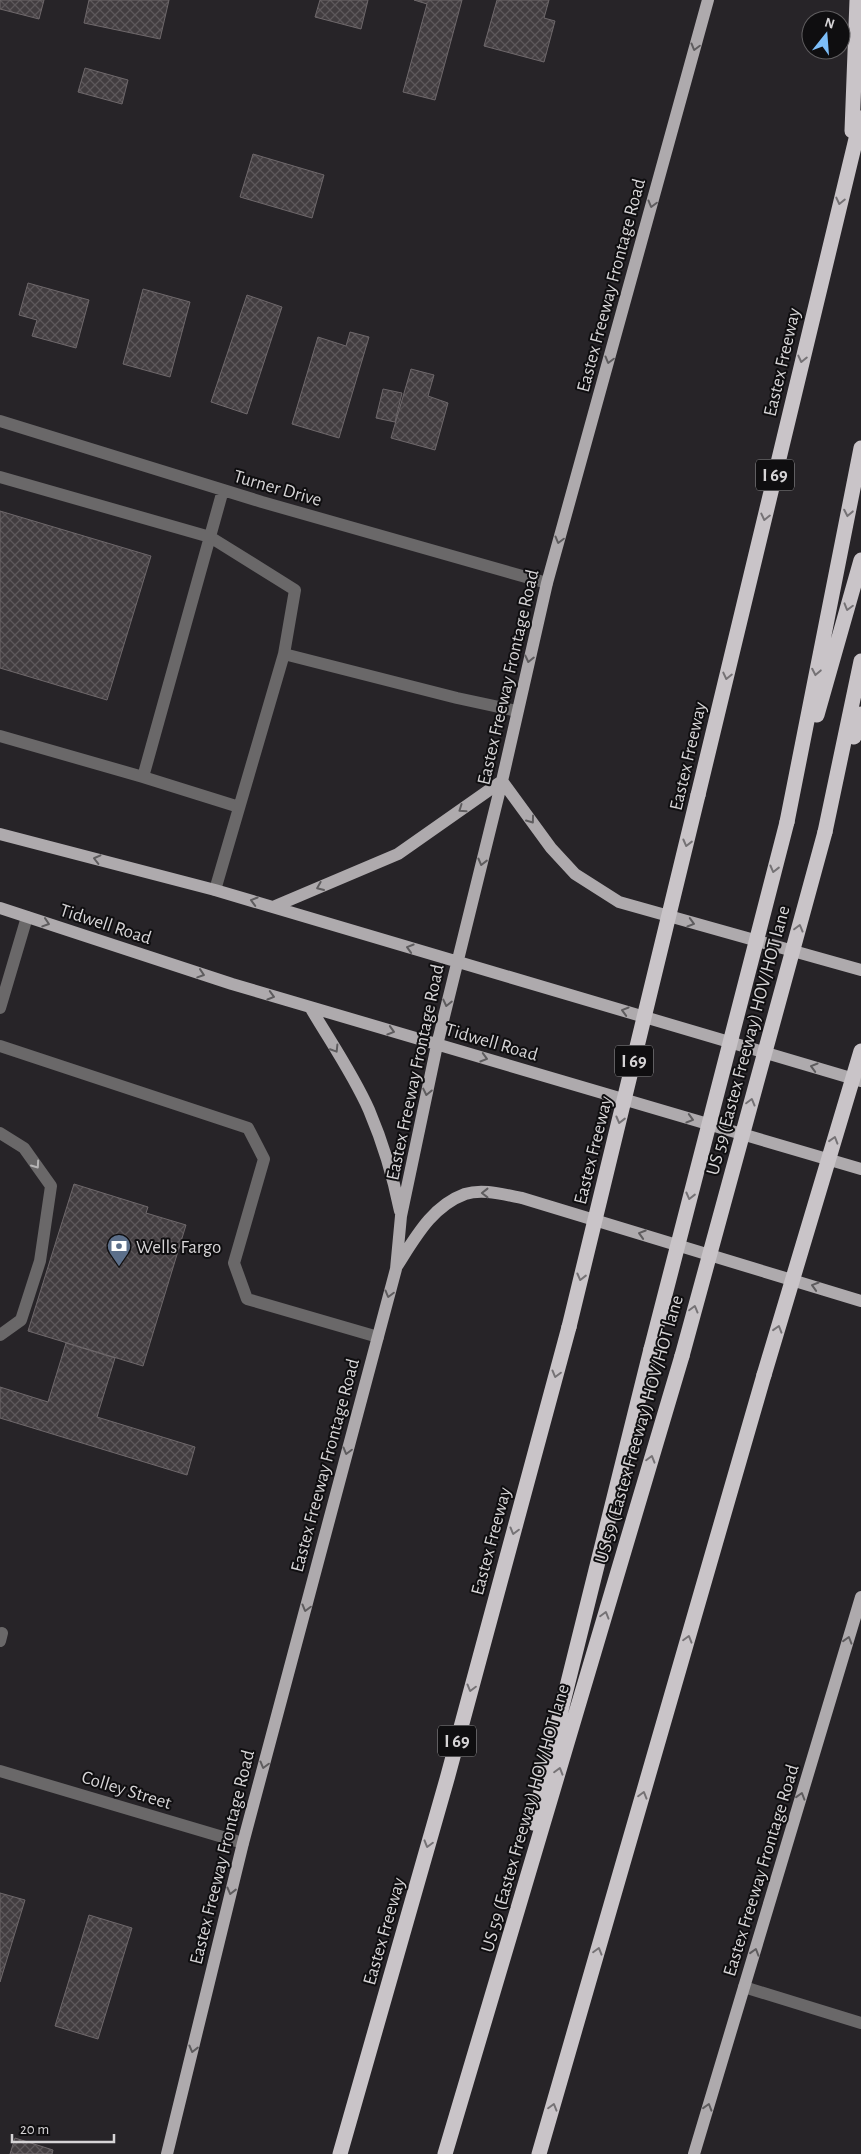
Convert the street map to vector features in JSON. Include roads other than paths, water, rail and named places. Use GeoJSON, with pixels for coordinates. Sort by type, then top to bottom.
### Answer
{"type":"FeatureCollection","features":[{"type":"Feature","properties":{"kind":"highway"},"geometry":{"type":"LineString","coordinates":[[852,154],[857,0]]}},
{"type":"Feature","properties":{"kind":"highway","name":"Eastex Freeway"},"geometry":{"type":"LineString","coordinates":[[340,2154],[444,1788],[569,1327],[861,118]]}},
{"type":"Feature","properties":{"kind":"highway"},"geometry":{"type":"LineString","coordinates":[[786,822],[861,448]]}},
{"type":"Feature","properties":{"kind":"highway"},"geometry":{"type":"LineString","coordinates":[[481,2036],[651,1349],[786,822],[861,560]]}},
{"type":"Feature","properties":{"kind":"highway"},"geometry":{"type":"LineString","coordinates":[[825,832],[861,661]]}},
{"type":"Feature","properties":{"kind":"highway","name":"US 59 (Eastex Freeway) HOV/HOT lane"},"geometry":{"type":"LineString","coordinates":[[445,2154],[682,1356],[825,832],[861,714]]}},
{"type":"Feature","properties":{"kind":"highway"},"geometry":{"type":"LineString","coordinates":[[539,2154],[764,1376],[861,1051]]}},
{"type":"Feature","properties":{"kind":"main road","name":"Eastex Freeway Frontage Road"},"geometry":{"type":"LineString","coordinates":[[167,2154],[243,1843],[396,1269],[401,1216],[437,1045],[502,781],[547,583],[708,0]]}},
{"type":"Feature","properties":{"kind":"main road"},"geometry":{"type":"LineString","coordinates":[[273,907],[398,854],[502,781],[551,848],[575,874],[619,902],[861,970]]}},
{"type":"Feature","properties":{"kind":"main road"},"geometry":{"type":"LineString","coordinates":[[0,834],[215,890],[861,1081]]}},
{"type":"Feature","properties":{"kind":"main road","name":"Tidwell Road"},"geometry":{"type":"LineString","coordinates":[[0,908],[232,984],[861,1169]]}},
{"type":"Feature","properties":{"kind":"main road"},"geometry":{"type":"LineString","coordinates":[[310,1007],[352,1077],[369,1110],[386,1153],[401,1216]]}},
{"type":"Feature","properties":{"kind":"main road"},"geometry":{"type":"LineString","coordinates":[[396,1269],[426,1221],[442,1206],[466,1194],[491,1192],[522,1198],[861,1301]]}},
{"type":"Feature","properties":{"kind":"main road","name":"Eastex Freeway Frontage Road"},"geometry":{"type":"LineString","coordinates":[[694,2154],[861,1597]]}},
{"type":"Feature","properties":{"kind":"street","name":"Turner Drive"},"geometry":{"type":"LineString","coordinates":[[0,421],[223,490],[547,583]]}},
{"type":"Feature","properties":{"kind":"street"},"geometry":{"type":"LineString","coordinates":[[0,477],[210,537],[295,590],[284,654],[215,890]]}},
{"type":"Feature","properties":{"kind":"street"},"geometry":{"type":"LineString","coordinates":[[142,778],[223,490]]}},
{"type":"Feature","properties":{"kind":"street"},"geometry":{"type":"LineString","coordinates":[[284,654],[457,698],[517,711]]}},
{"type":"Feature","properties":{"kind":"street"},"geometry":{"type":"LineString","coordinates":[[0,736],[239,807]]}},
{"type":"Feature","properties":{"kind":"street"},"geometry":{"type":"LineString","coordinates":[[0,1008],[27,917]]}},
{"type":"Feature","properties":{"kind":"street"},"geometry":{"type":"LineString","coordinates":[[0,1046],[248,1128],[264,1159],[234,1262],[247,1299],[378,1337]]}},
{"type":"Feature","properties":{"kind":"street"},"geometry":{"type":"LineString","coordinates":[[0,1133],[24,1148],[51,1186],[40,1261],[21,1320],[0,1335]]}},
{"type":"Feature","properties":{"kind":"street","name":"Colley Street"},"geometry":{"type":"LineString","coordinates":[[0,1771],[243,1843]]}},
{"type":"Feature","properties":{"kind":"street"},"geometry":{"type":"LineString","coordinates":[[744,1987],[861,2024]]}},
{"type":"Feature","properties":{"kind":"place","name":"Wells Fargo"},"geometry":{"type":"Point","coordinates":[119,1267]}}]}
